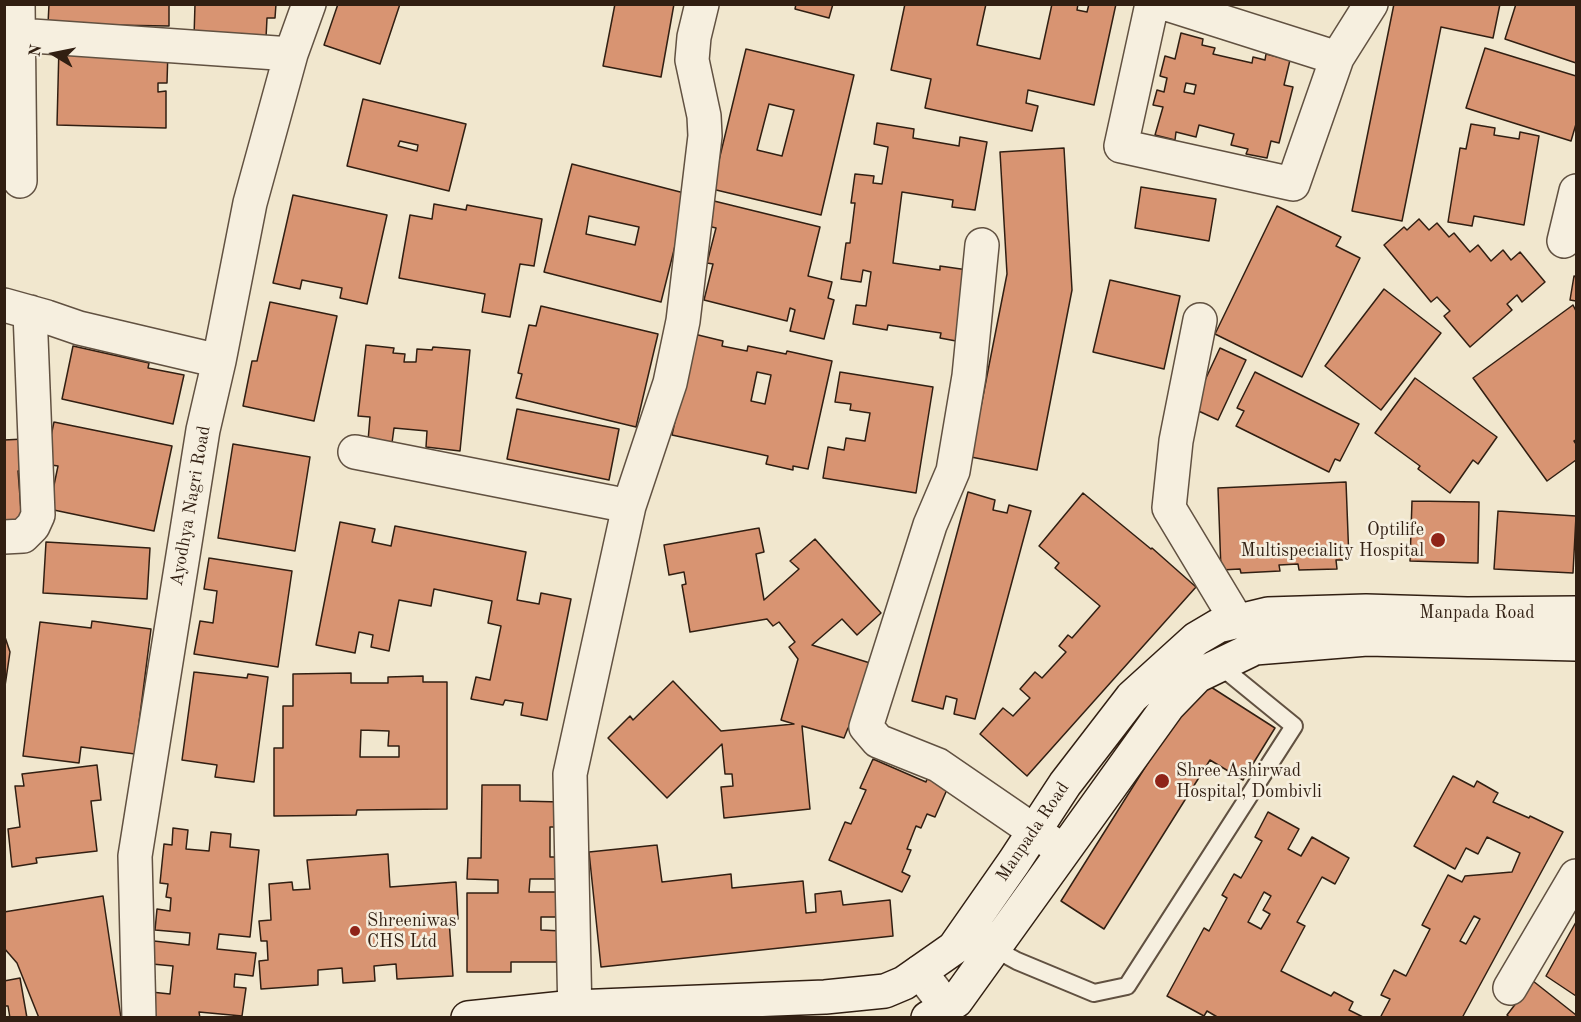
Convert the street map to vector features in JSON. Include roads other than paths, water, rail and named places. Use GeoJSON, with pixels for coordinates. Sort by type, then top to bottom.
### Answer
{"type":"FeatureCollection","features":[{"type":"Feature","properties":{"kind":"street","name":"Ayodhya Nagri Road"},"geometry":{"type":"LineString","coordinates":[[139,1017],[135,875],[138,828],[203,430],[250,203],[291,54],[309,4]]}},
{"type":"Feature","properties":{"kind":"street"},"geometry":{"type":"LineString","coordinates":[[567,1013],[570,774],[629,506],[670,383],[683,321],[705,136],[704,116],[693,60],[694,37],[702,4]]}},
{"type":"Feature","properties":{"kind":"street"},"geometry":{"type":"LineString","coordinates":[[1152,4],[1121,146],[1293,184],[1337,58],[1371,4]]}},
{"type":"Feature","properties":{"kind":"street"},"geometry":{"type":"LineString","coordinates":[[1167,4],[1337,58]]}},
{"type":"Feature","properties":{"kind":"street"},"geometry":{"type":"LineString","coordinates":[[20,181],[18,20],[291,54]]}},
{"type":"Feature","properties":{"kind":"street"},"geometry":{"type":"LineString","coordinates":[[1564,241],[1576,191]]}},
{"type":"Feature","properties":{"kind":"street"},"geometry":{"type":"LineString","coordinates":[[982,245],[969,376],[953,471],[930,525],[866,727],[878,741],[938,765],[1063,851]]}},
{"type":"Feature","properties":{"kind":"street"},"geometry":{"type":"LineString","coordinates":[[4,537],[23,536],[33,526],[39,515],[17,309],[79,328],[219,361]]}},
{"type":"Feature","properties":{"kind":"street"},"geometry":{"type":"LineString","coordinates":[[1200,320],[1176,441],[1169,508],[1237,621]]}},
{"type":"Feature","properties":{"kind":"street"},"geometry":{"type":"LineString","coordinates":[[355,452],[629,506]]}},
{"type":"Feature","properties":{"kind":"street","name":"Manpada Road"},"geometry":{"type":"LineString","coordinates":[[468,1017],[825,1007],[885,991],[904,983],[954,948],[1065,784],[1132,697],[1196,639],[1218,626],[1268,614],[1365,611],[1467,614],[1576,613]]}},
{"type":"Feature","properties":{"kind":"street"},"geometry":{"type":"LineString","coordinates":[[1196,639],[1218,664]]}},
{"type":"Feature","properties":{"kind":"street","name":"Manpada Road"},"geometry":{"type":"LineString","coordinates":[[940,1014],[956,1001],[995,949],[1168,706],[1197,676],[1255,648],[1367,639],[1576,644]]}},
{"type":"Feature","properties":{"kind":"street"},"geometry":{"type":"LineString","coordinates":[[1510,988],[1576,876]]}},
{"type":"Feature","properties":{"kind":"street"},"geometry":{"type":"LineString","coordinates":[[920,972],[940,1014]]}},
{"type":"Feature","properties":{"kind":"lane"},"geometry":{"type":"LineString","coordinates":[[995,949],[1017,961],[1095,993],[1127,986],[1294,726],[1218,664]]}},
{"type":"Feature","properties":{"kind":"place","name":"Optilife Multispeciality Hospital"},"geometry":{"type":"Point","coordinates":[1438,540]}},
{"type":"Feature","properties":{"kind":"place","name":"Shree Ashirwad Hospital, Dombivli"},"geometry":{"type":"Point","coordinates":[1162,781]}},
{"type":"Feature","properties":{"kind":"place","name":"Shreeniwas CHS Ltd"},"geometry":{"type":"Point","coordinates":[355,931]}}]}
